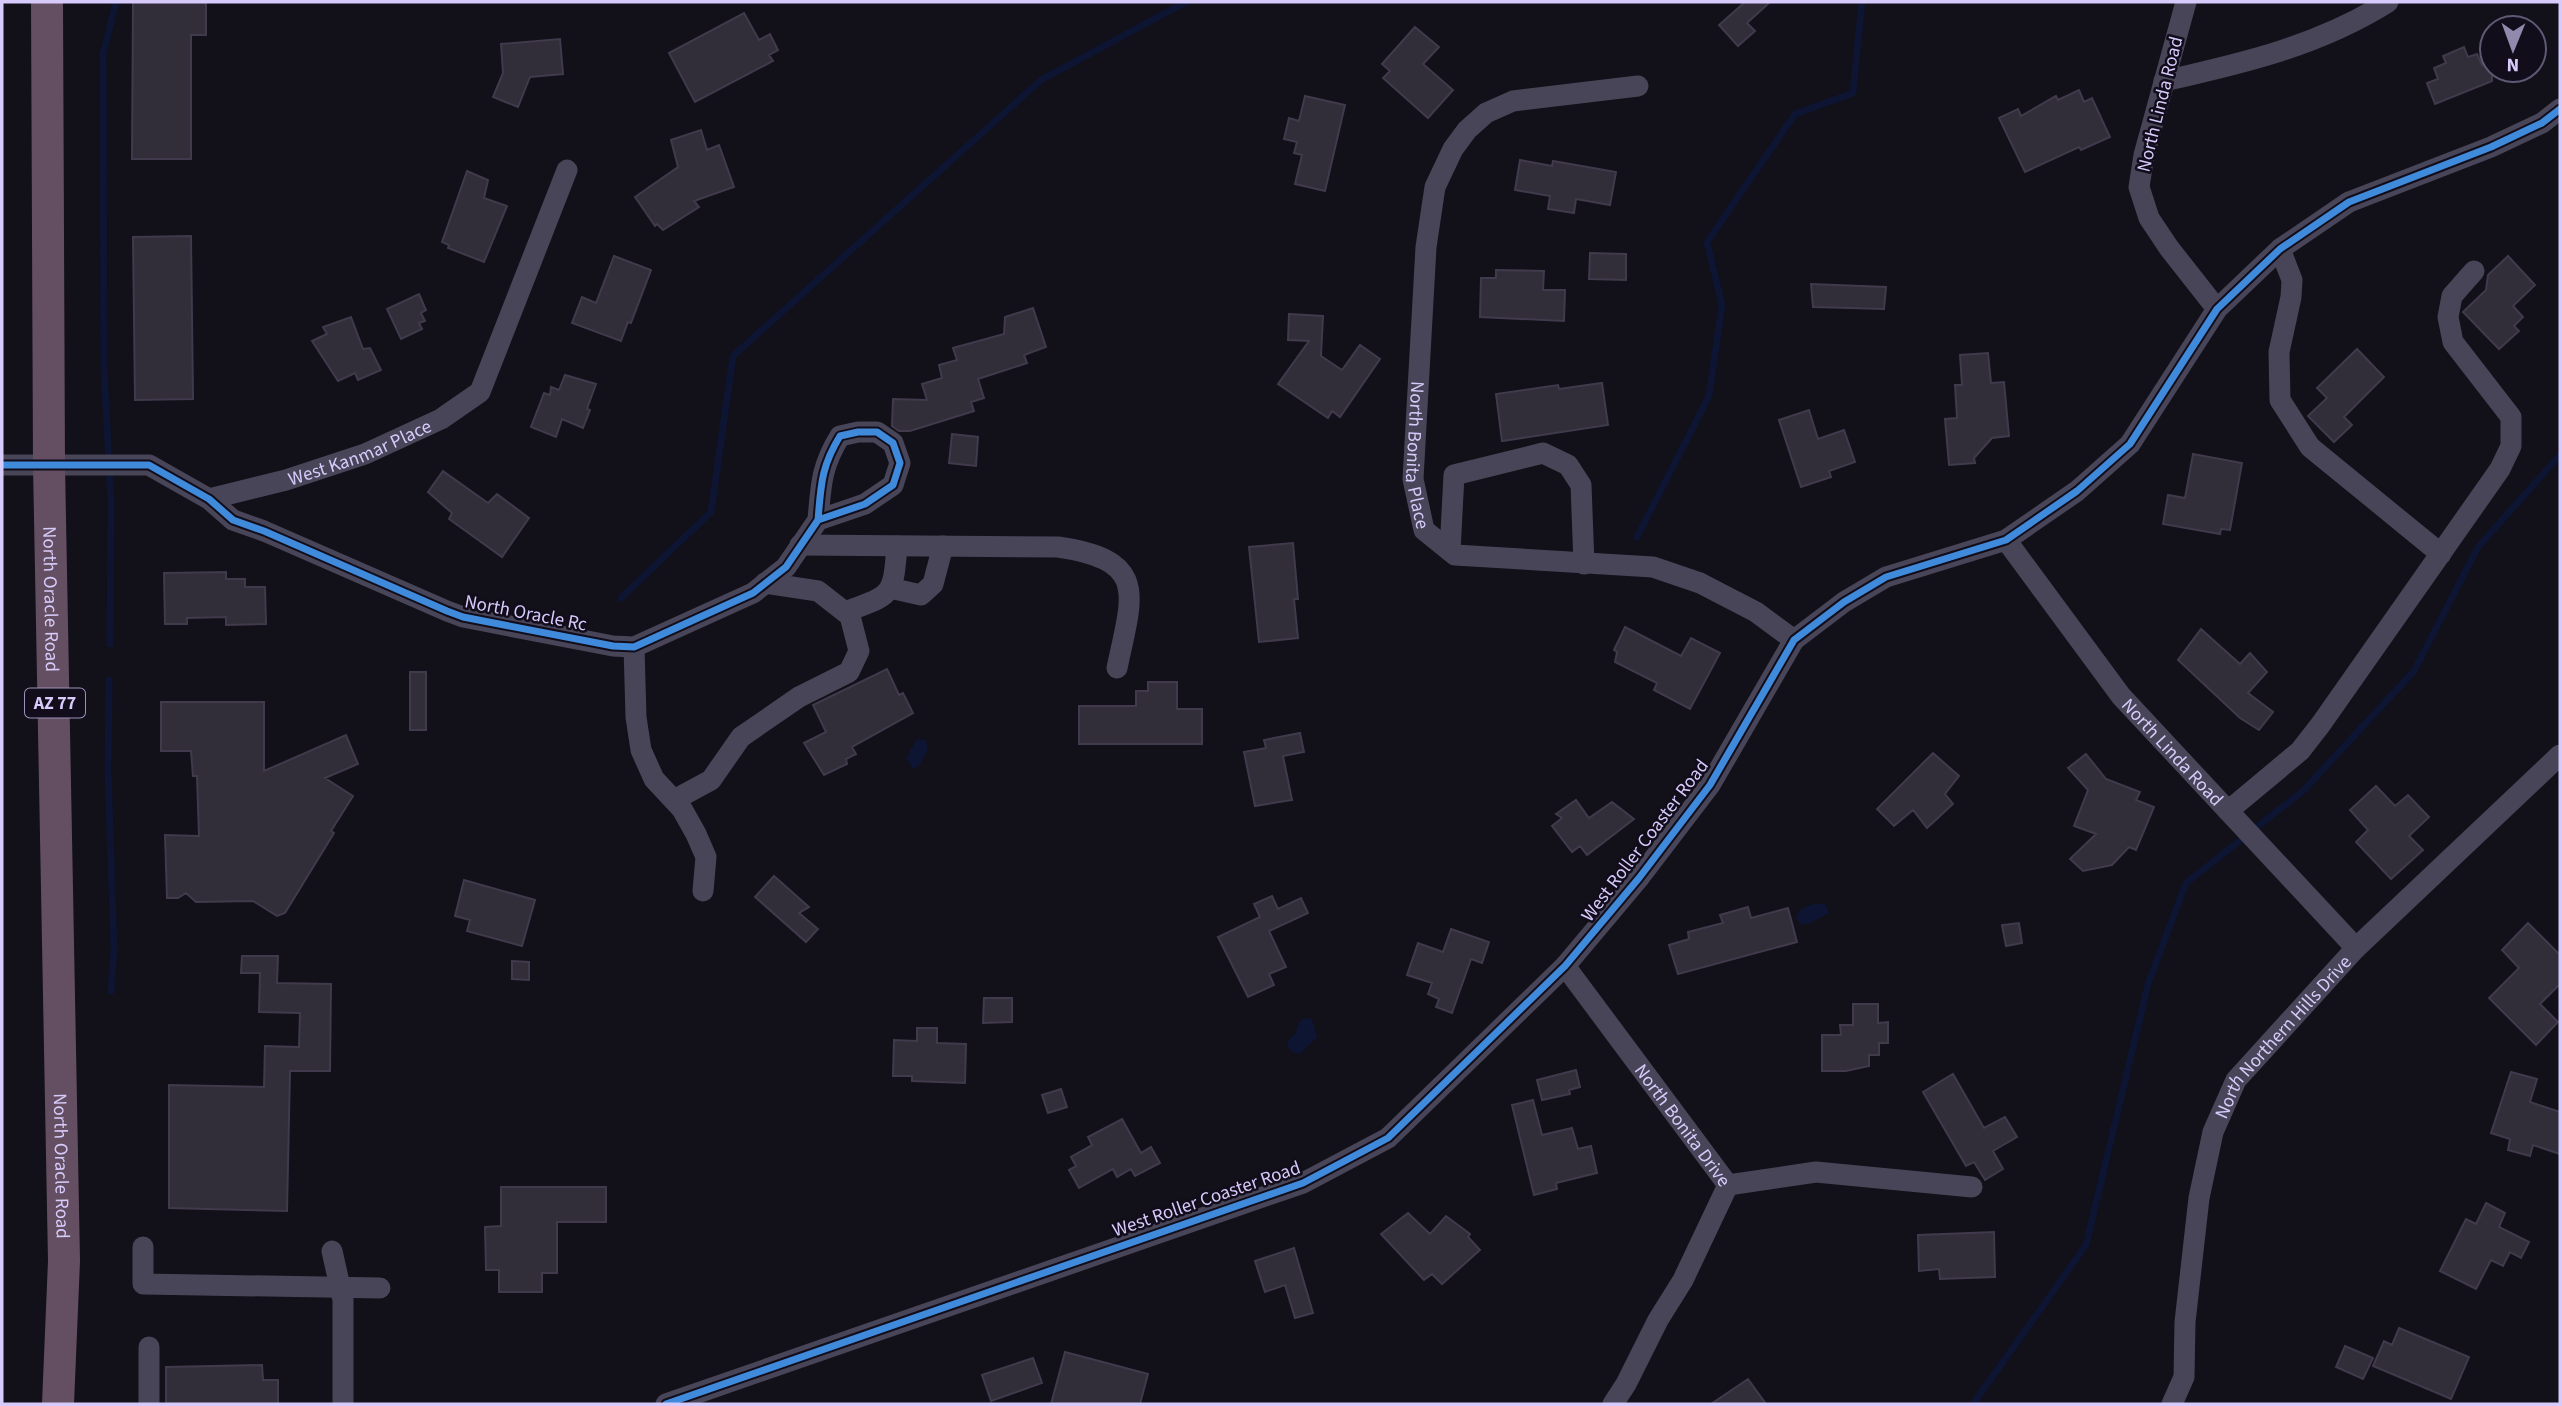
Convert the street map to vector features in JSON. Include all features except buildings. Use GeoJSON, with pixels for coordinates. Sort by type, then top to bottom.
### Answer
{"type":"FeatureCollection","features":[{"type":"Feature","properties":{"kind":"highway","name":"North Oracle Road"},"geometry":{"type":"LineString","coordinates":[[47,2],[49,465],[64,1261],[58,1404]]}},
{"type":"Feature","properties":{"kind":"street","name":"North Linda Road"},"geometry":{"type":"LineString","coordinates":[[2186,2],[2144,155],[2139,187],[2149,218],[2217,309]]}},
{"type":"Feature","properties":{"kind":"street"},"geometry":{"type":"LineString","coordinates":[[2164,81],[2239,64],[2306,44],[2388,2]]}},
{"type":"Feature","properties":{"kind":"street","name":"North Bonita Place"},"geometry":{"type":"LineString","coordinates":[[1638,86],[1513,101],[1486,113],[1467,130],[1453,149],[1435,187],[1426,247],[1413,479],[1424,530],[1455,555],[1653,567],[1700,583],[1756,612],[1794,640]]}},
{"type":"Feature","properties":{"kind":"street","name":"West Roller Coaster Road"},"geometry":{"type":"LineString","coordinates":[[666,1404],[1303,1183],[1388,1138],[1565,966],[1639,878],[1710,785],[1794,640],[1844,601],[1886,578],[2006,540],[2077,491],[2130,444],[2217,309],[2280,249],[2349,202],[2491,147],[2542,123],[2560,109]]}},
{"type":"Feature","properties":{"kind":"street","name":"West Kanmar Place"},"geometry":{"type":"LineString","coordinates":[[209,499],[286,480],[365,454],[441,419],[480,392],[566,170]]}},
{"type":"Feature","properties":{"kind":"street"},"geometry":{"type":"LineString","coordinates":[[2280,249],[2292,280],[2291,297],[2278,352],[2280,400],[2310,447],[2441,554]]}},
{"type":"Feature","properties":{"kind":"street"},"geometry":{"type":"LineString","coordinates":[[2228,811],[2300,751],[2321,724],[2500,469],[2511,446],[2511,417],[2453,342],[2448,317],[2452,296],[2474,271]]}},
{"type":"Feature","properties":{"kind":"street"},"geometry":{"type":"LineString","coordinates":[[703,891],[706,857],[682,809],[654,779],[641,750],[636,717],[634,647],[753,593],[786,567],[818,520],[821,481],[827,457],[840,436],[877,432],[893,443],[900,463],[893,485],[865,504],[818,520]]}},
{"type":"Feature","properties":{"kind":"street"},"geometry":{"type":"LineString","coordinates":[[1450,551],[1454,475],[1543,453],[1568,465],[1581,485],[1584,564]]}},
{"type":"Feature","properties":{"kind":"street"},"geometry":{"type":"LineString","coordinates":[[2,465],[149,465],[209,499]]}},
{"type":"Feature","properties":{"kind":"street","name":"North Oracle Rc"},"geometry":{"type":"LineString","coordinates":[[209,499],[233,520],[463,617],[613,646],[634,647]]}},
{"type":"Feature","properties":{"kind":"street","name":"North Linda Road"},"geometry":{"type":"LineString","coordinates":[[2006,540],[2121,696],[2356,948]]}},
{"type":"Feature","properties":{"kind":"street"},"geometry":{"type":"LineString","coordinates":[[800,545],[1058,547],[1081,550],[1102,558],[1121,570],[1128,581],[1131,603],[1117,668]]}},
{"type":"Feature","properties":{"kind":"street"},"geometry":{"type":"LineString","coordinates":[[845,612],[883,597],[895,580],[897,546]]}},
{"type":"Feature","properties":{"kind":"street"},"geometry":{"type":"LineString","coordinates":[[890,588],[921,595],[933,584],[943,546]]}},
{"type":"Feature","properties":{"kind":"street"},"geometry":{"type":"LineString","coordinates":[[674,800],[711,780],[741,737],[799,697],[849,672],[859,652],[850,616],[818,591],[765,583]]}},
{"type":"Feature","properties":{"kind":"street","name":"North Northern Hills Drive"},"geometry":{"type":"LineString","coordinates":[[2172,1404],[2184,1377],[2185,1322],[2199,1198],[2213,1132],[2236,1080],[2356,948],[2560,755]]}},
{"type":"Feature","properties":{"kind":"street","name":"North Bonita Drive"},"geometry":{"type":"LineString","coordinates":[[1565,966],[1728,1185],[1684,1280],[1658,1320],[1626,1384],[1612,1404]]}},
{"type":"Feature","properties":{"kind":"street"},"geometry":{"type":"LineString","coordinates":[[1728,1185],[1816,1172],[1972,1188]]}},
{"type":"Feature","properties":{"kind":"street"},"geometry":{"type":"LineString","coordinates":[[144,1247],[143,1284],[380,1288]]}},
{"type":"Feature","properties":{"kind":"street"},"geometry":{"type":"LineString","coordinates":[[332,1251],[343,1300],[344,1404]]}},
{"type":"Feature","properties":{"kind":"street"},"geometry":{"type":"LineString","coordinates":[[149,1347],[149,1404]]}},
{"type":"Feature","properties":{"kind":"water"},"geometry":{"type":"Polygon","coordinates":[[[919,739],[926,740],[928,750],[919,766],[913,769],[906,758],[919,739]]]}},
{"type":"Feature","properties":{"kind":"water"},"geometry":{"type":"Polygon","coordinates":[[[1814,904],[1825,904],[1829,913],[1809,924],[1801,924],[1796,919],[1798,913],[1814,904]]]}},
{"type":"Feature","properties":{"kind":"water"},"geometry":{"type":"Polygon","coordinates":[[[1304,1018],[1312,1019],[1317,1037],[1300,1054],[1292,1052],[1287,1042],[1304,1018]]]}},
{"type":"Feature","properties":{"kind":"waterway"},"geometry":{"type":"LineString","coordinates":[[110,644],[111,502],[104,369],[103,54],[116,2]]}},
{"type":"Feature","properties":{"kind":"waterway"},"geometry":{"type":"LineString","coordinates":[[621,598],[711,512],[733,356],[1041,80],[1186,2]]}},
{"type":"Feature","properties":{"kind":"waterway"},"geometry":{"type":"LineString","coordinates":[[1637,537],[1709,396],[1722,305],[1707,242],[1795,114],[1853,93],[1862,2]]}},
{"type":"Feature","properties":{"kind":"waterway"},"geometry":{"type":"LineString","coordinates":[[1973,1404],[2086,1245],[2148,984],[2186,883],[2304,790],[2414,671],[2478,547],[2560,455]]}},
{"type":"Feature","properties":{"kind":"waterway"},"geometry":{"type":"LineString","coordinates":[[109,680],[108,771],[114,949],[111,991]]}},
{"type":"Feature","properties":{"kind":"cycle path"},"geometry":{"type":"LineString","coordinates":[[666,1404],[1303,1183],[1388,1138],[1565,966],[1639,878],[1710,785],[1794,640],[1844,602],[1886,577],[2006,540],[2077,491],[2130,444],[2217,309],[2280,249],[2349,202],[2491,147],[2542,123],[2560,109]]}},
{"type":"Feature","properties":{"kind":"cycle path"},"geometry":{"type":"LineString","coordinates":[[2,465],[149,465],[209,499],[233,520],[447,611],[463,617],[613,646],[634,647],[753,593],[786,567],[818,520],[865,504],[893,485],[900,463],[893,443],[877,432],[840,436],[825,467],[818,520]]}}]}
